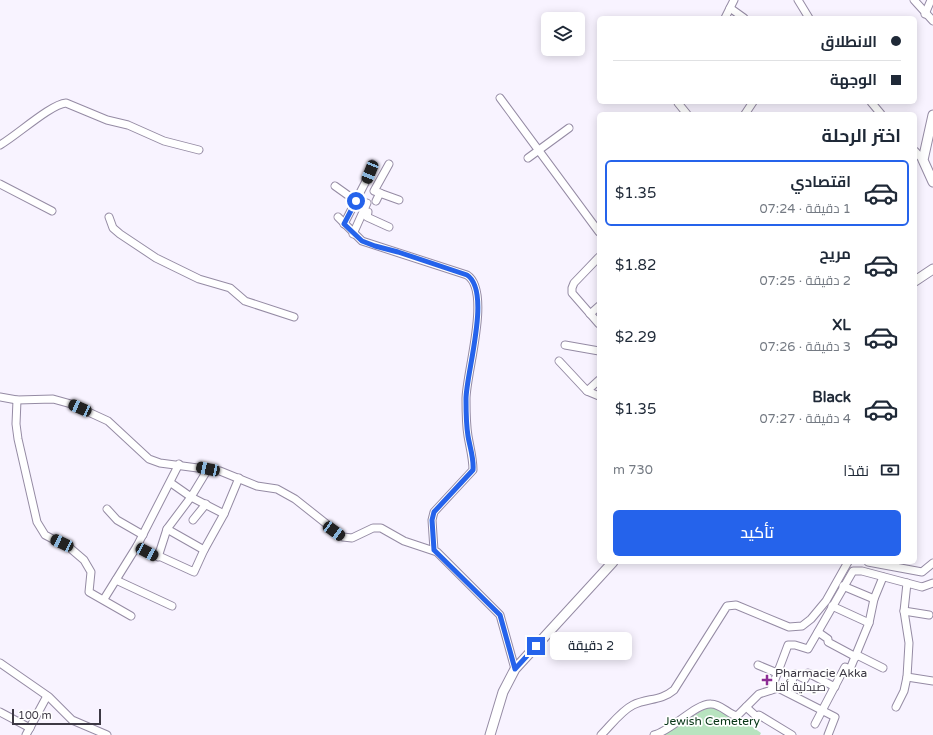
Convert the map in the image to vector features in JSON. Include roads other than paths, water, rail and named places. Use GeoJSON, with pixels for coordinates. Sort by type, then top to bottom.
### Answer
{"type":"FeatureCollection","features":[{"type":"Feature","properties":{"kind":"main road"},"geometry":{"type":"LineString","coordinates":[[933,115],[923,160],[933,182]]}},
{"type":"Feature","properties":{"kind":"main road"},"geometry":{"type":"LineString","coordinates":[[917,280],[933,270]]}},
{"type":"Feature","properties":{"kind":"main road"},"geometry":{"type":"LineString","coordinates":[[490,735],[503,692],[515,669],[611,564]]}},
{"type":"Feature","properties":{"kind":"street"},"geometry":{"type":"LineString","coordinates":[[726,16],[734,0]]}},
{"type":"Feature","properties":{"kind":"street"},"geometry":{"type":"LineString","coordinates":[[798,0],[808,16]]}},
{"type":"Feature","properties":{"kind":"street"},"geometry":{"type":"LineString","coordinates":[[914,0],[925,14],[933,21]]}},
{"type":"Feature","properties":{"kind":"street"},"geometry":{"type":"LineString","coordinates":[[925,14],[931,0]]}},
{"type":"Feature","properties":{"kind":"street"},"geometry":{"type":"LineString","coordinates":[[730,8],[741,16]]}},
{"type":"Feature","properties":{"kind":"street"},"geometry":{"type":"LineString","coordinates":[[500,98],[597,229]]}},
{"type":"Feature","properties":{"kind":"street"},"geometry":{"type":"LineString","coordinates":[[0,145],[61,104],[66,103],[107,120],[128,125],[164,141],[198,150]]}},
{"type":"Feature","properties":{"kind":"street"},"geometry":{"type":"LineString","coordinates":[[679,104],[685,112]]}},
{"type":"Feature","properties":{"kind":"street"},"geometry":{"type":"LineString","coordinates":[[873,104],[879,112]]}},
{"type":"Feature","properties":{"kind":"street"},"geometry":{"type":"LineString","coordinates":[[528,158],[569,128]]}},
{"type":"Feature","properties":{"kind":"street"},"geometry":{"type":"LineString","coordinates":[[917,154],[923,160]]}},
{"type":"Feature","properties":{"kind":"street"},"geometry":{"type":"LineString","coordinates":[[344,224],[372,164]]}},
{"type":"Feature","properties":{"kind":"street"},"geometry":{"type":"LineString","coordinates":[[389,164],[374,191],[399,200]]}},
{"type":"Feature","properties":{"kind":"street"},"geometry":{"type":"LineString","coordinates":[[0,184],[52,211]]}},
{"type":"Feature","properties":{"kind":"street"},"geometry":{"type":"LineString","coordinates":[[336,186],[356,201]]}},
{"type":"Feature","properties":{"kind":"street"},"geometry":{"type":"LineString","coordinates":[[376,201],[380,193]]}},
{"type":"Feature","properties":{"kind":"street"},"geometry":{"type":"LineString","coordinates":[[353,234],[367,203]]}},
{"type":"Feature","properties":{"kind":"street"},"geometry":{"type":"LineString","coordinates":[[364,211],[368,212],[367,217],[389,227]]}},
{"type":"Feature","properties":{"kind":"street"},"geometry":{"type":"LineString","coordinates":[[109,217],[113,228],[156,258],[199,279],[230,288],[245,301],[294,317]]}},
{"type":"Feature","properties":{"kind":"street"},"geometry":{"type":"LineString","coordinates":[[338,217],[353,234],[362,241],[467,275],[474,280],[476,285],[476,335],[466,397],[468,436],[473,470],[434,512],[432,520],[434,550]]}},
{"type":"Feature","properties":{"kind":"street"},"geometry":{"type":"LineString","coordinates":[[597,259],[574,283],[572,288],[572,293],[597,322]]}},
{"type":"Feature","properties":{"kind":"street"},"geometry":{"type":"LineString","coordinates":[[590,314],[597,308]]}},
{"type":"Feature","properties":{"kind":"street"},"geometry":{"type":"LineString","coordinates":[[565,345],[597,350]]}},
{"type":"Feature","properties":{"kind":"street"},"geometry":{"type":"LineString","coordinates":[[559,361],[587,391],[597,395]]}},
{"type":"Feature","properties":{"kind":"street"},"geometry":{"type":"LineString","coordinates":[[587,391],[597,382]]}},
{"type":"Feature","properties":{"kind":"street"},"geometry":{"type":"LineString","coordinates":[[0,397],[17,400],[53,399],[71,404],[108,421],[149,459],[160,463],[179,464],[220,470],[257,486],[268,487],[285,492],[343,537],[352,538],[373,528],[381,528],[410,544],[434,550],[500,615],[515,669]]}},
{"type":"Feature","properties":{"kind":"street"},"geometry":{"type":"LineString","coordinates":[[17,400],[16,424],[18,439],[37,522],[45,535],[70,548],[84,560],[91,572],[89,592],[104,599],[131,616]]}},
{"type":"Feature","properties":{"kind":"street"},"geometry":{"type":"LineString","coordinates":[[104,599],[137,546],[171,483],[179,464]]}},
{"type":"Feature","properties":{"kind":"street"},"geometry":{"type":"LineString","coordinates":[[158,557],[167,529],[191,497],[208,469]]}},
{"type":"Feature","properties":{"kind":"street"},"geometry":{"type":"LineString","coordinates":[[137,546],[158,557],[194,572],[204,550],[224,514],[239,478]]}},
{"type":"Feature","properties":{"kind":"street"},"geometry":{"type":"LineString","coordinates":[[171,483],[191,497],[224,514]]}},
{"type":"Feature","properties":{"kind":"street"},"geometry":{"type":"LineString","coordinates":[[193,520],[206,504]]}},
{"type":"Feature","properties":{"kind":"street"},"geometry":{"type":"LineString","coordinates":[[107,509],[117,520],[143,535]]}},
{"type":"Feature","properties":{"kind":"street"},"geometry":{"type":"LineString","coordinates":[[167,529],[204,550]]}},
{"type":"Feature","properties":{"kind":"street"},"geometry":{"type":"LineString","coordinates":[[879,564],[922,572],[933,563]]}},
{"type":"Feature","properties":{"kind":"street"},"geometry":{"type":"LineString","coordinates":[[601,735],[630,707],[639,703],[665,697],[674,690],[727,606],[736,605],[789,627],[802,626],[811,619],[826,601],[835,588],[846,564]]}},
{"type":"Feature","properties":{"kind":"street"},"geometry":{"type":"LineString","coordinates":[[771,690],[788,645],[795,645],[808,649],[851,572],[855,570],[922,587],[933,583]]}},
{"type":"Feature","properties":{"kind":"street"},"geometry":{"type":"LineString","coordinates":[[815,724],[845,667],[850,670],[869,623],[874,599],[883,577]]}},
{"type":"Feature","properties":{"kind":"street"},"geometry":{"type":"LineString","coordinates":[[116,580],[172,606]]}},
{"type":"Feature","properties":{"kind":"street"},"geometry":{"type":"LineString","coordinates":[[896,707],[904,691],[907,677],[909,644],[904,611],[907,583]]}},
{"type":"Feature","properties":{"kind":"street"},"geometry":{"type":"LineString","coordinates":[[843,586],[874,599]]}},
{"type":"Feature","properties":{"kind":"street"},"geometry":{"type":"LineString","coordinates":[[832,606],[869,623]]}},
{"type":"Feature","properties":{"kind":"street"},"geometry":{"type":"LineString","coordinates":[[904,611],[929,615]]}},
{"type":"Feature","properties":{"kind":"street"},"geometry":{"type":"LineString","coordinates":[[818,632],[828,639],[828,642],[883,668]]}},
{"type":"Feature","properties":{"kind":"street"},"geometry":{"type":"LineString","coordinates":[[0,663],[47,696],[72,720],[107,735]]}},
{"type":"Feature","properties":{"kind":"street"},"geometry":{"type":"LineString","coordinates":[[758,665],[777,673]]}},
{"type":"Feature","properties":{"kind":"street"},"geometry":{"type":"LineString","coordinates":[[787,692],[795,674],[805,679],[808,673],[835,687]]}},
{"type":"Feature","properties":{"kind":"street"},"geometry":{"type":"LineString","coordinates":[[907,677],[933,681]]}},
{"type":"Feature","properties":{"kind":"street"},"geometry":{"type":"LineString","coordinates":[[654,735],[667,729],[707,704],[716,705],[737,716],[759,694],[778,688],[822,710],[836,719],[828,735]]}},
{"type":"Feature","properties":{"kind":"street"},"geometry":{"type":"LineString","coordinates":[[0,712],[29,733],[47,696]]}},
{"type":"Feature","properties":{"kind":"street"},"geometry":{"type":"LineString","coordinates":[[746,707],[757,717],[759,715],[790,734]]}},
{"type":"Feature","properties":{"kind":"place","name":"Pharmacie Akka صيدلية أقا"},"geometry":{"type":"Point","coordinates":[767,680]}},
{"type":"Feature","properties":{"kind":"park label","name":"Jewish Cemetery"},"geometry":{"type":"Point","coordinates":[712,721]}}]}
